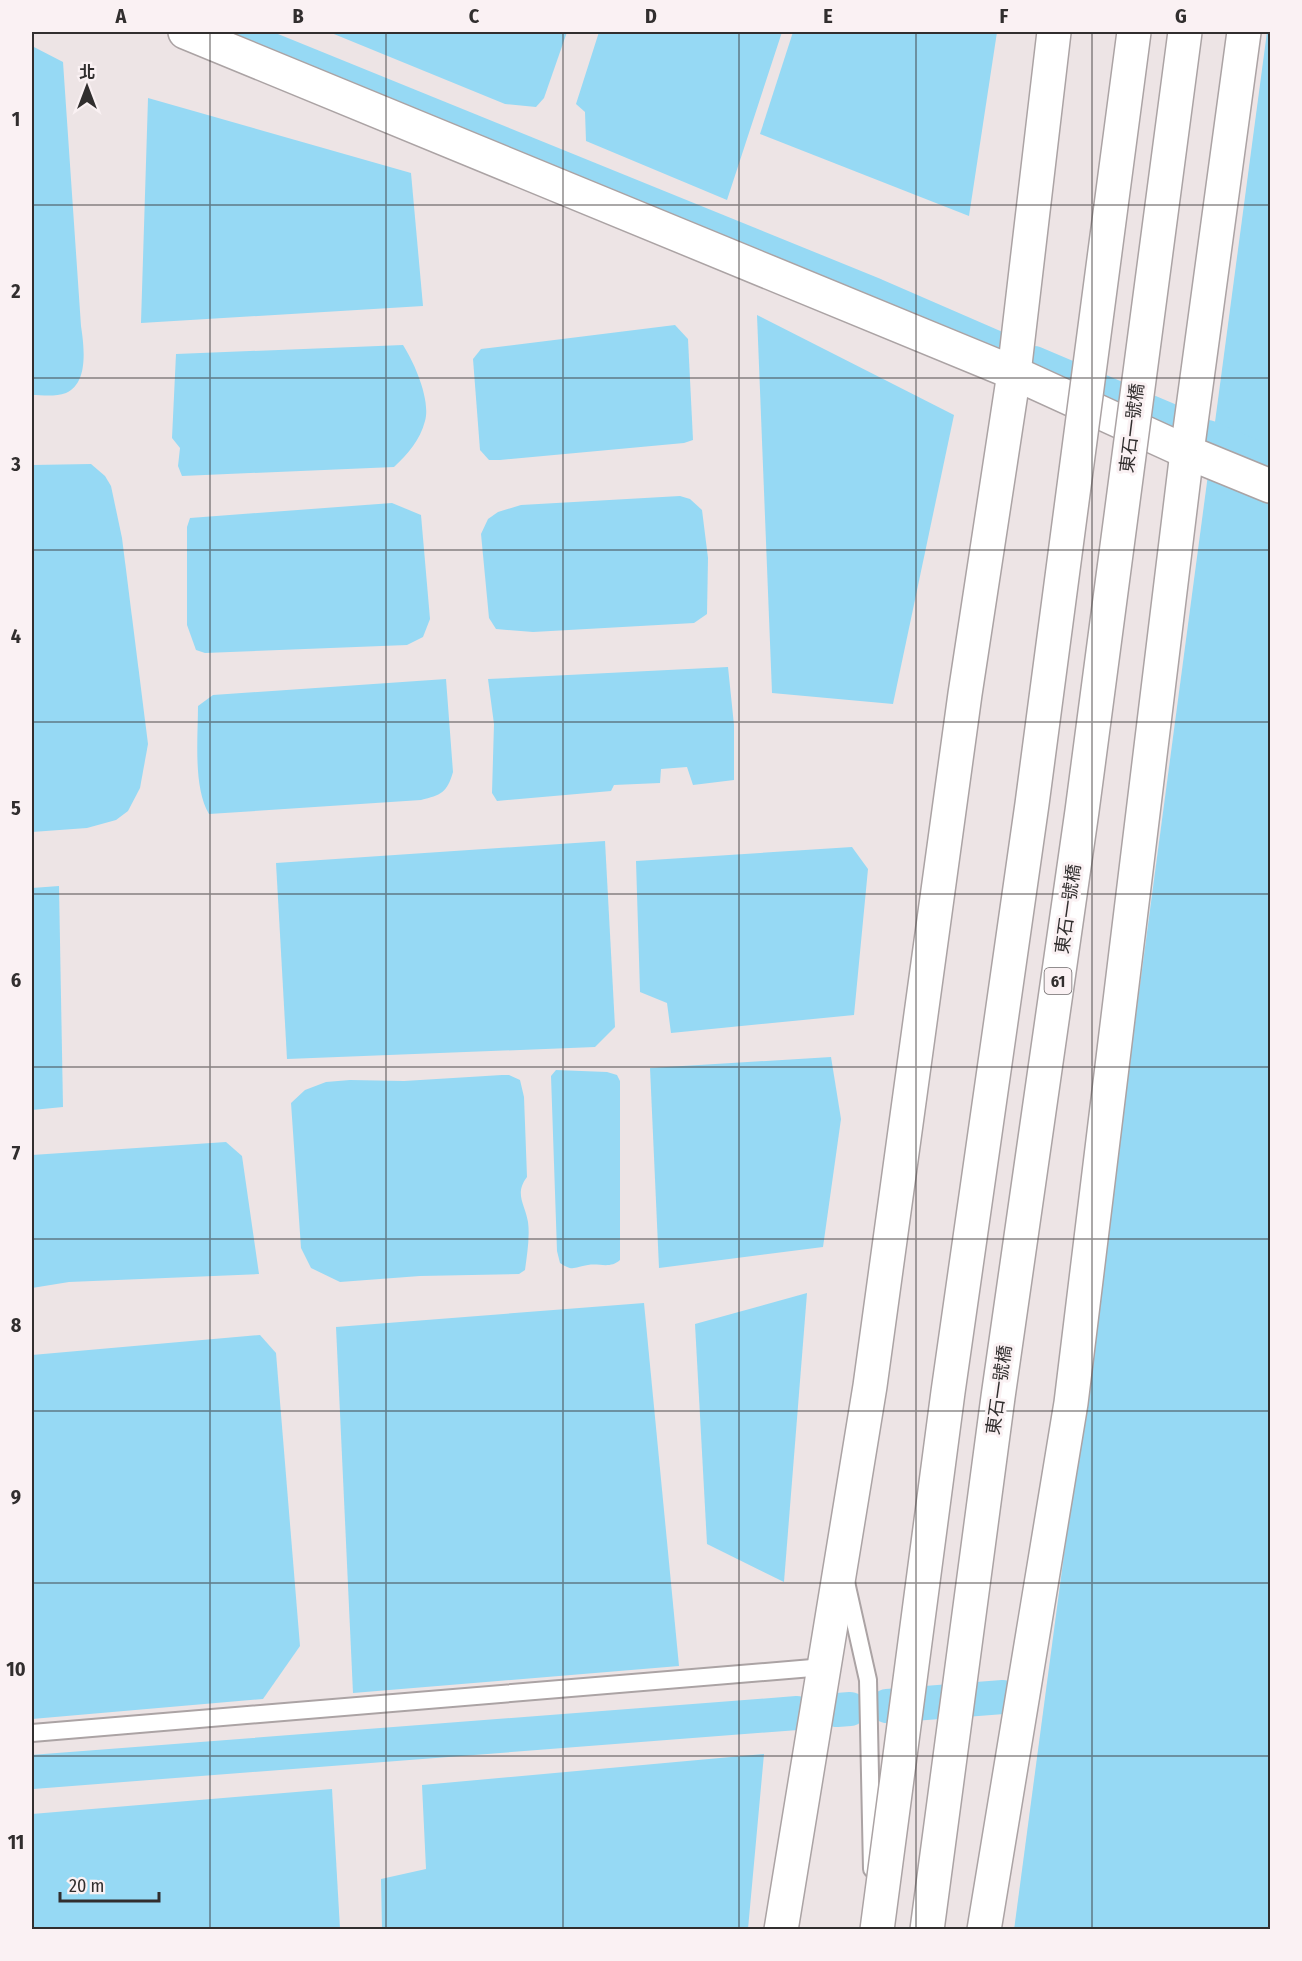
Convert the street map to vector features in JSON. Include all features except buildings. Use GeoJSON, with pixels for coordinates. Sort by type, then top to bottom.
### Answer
{"type":"FeatureCollection","features":[{"type":"Feature","properties":{"kind":"main road"},"geometry":{"type":"LineString","coordinates":[[185,32],[1014,373],[1187,452],[1270,486]]}},
{"type":"Feature","properties":{"kind":"main road"},"geometry":{"type":"LineString","coordinates":[[781,1929],[870,1386],[965,694],[1014,373],[1054,32]]}},
{"type":"Feature","properties":{"kind":"main road"},"geometry":{"type":"LineString","coordinates":[[877,1929],[948,1392],[1032,804],[1134,32]]}},
{"type":"Feature","properties":{"kind":"main road","name":"東石一號橋"},"geometry":{"type":"LineString","coordinates":[[927,1929],[998,1397],[1082,811],[1185,32]]}},
{"type":"Feature","properties":{"kind":"main road"},"geometry":{"type":"LineString","coordinates":[[984,1929],[1071,1403],[1187,452],[1244,32]]}},
{"type":"Feature","properties":{"kind":"lane"},"geometry":{"type":"LineString","coordinates":[[842,1561],[868,1680],[872,1868],[864,1929]]}},
{"type":"Feature","properties":{"kind":"lane"},"geometry":{"type":"LineString","coordinates":[[32,1733],[824,1667]]}},
{"type":"Feature","properties":{"kind":"water"},"geometry":{"type":"Polygon","coordinates":[[[329,32],[567,32],[544,98],[536,107],[505,104],[329,32]]]}},
{"type":"Feature","properties":{"kind":"water"},"geometry":{"type":"Polygon","coordinates":[[[599,32],[782,32],[727,200],[586,141],[585,112],[576,104],[599,32]]]}},
{"type":"Feature","properties":{"kind":"water"},"geometry":{"type":"Polygon","coordinates":[[[793,32],[997,32],[969,216],[760,134],[793,32]]]}},
{"type":"Feature","properties":{"kind":"water"},"geometry":{"type":"Polygon","coordinates":[[[1267,32],[1270,32],[1270,1929],[1014,1930],[1267,32]]]}},
{"type":"Feature","properties":{"kind":"water"},"geometry":{"type":"Polygon","coordinates":[[[32,46],[63,62],[83,344],[82,373],[78,381],[66,393],[53,395],[32,395],[32,46]]]}},
{"type":"Feature","properties":{"kind":"water"},"geometry":{"type":"Polygon","coordinates":[[[148,98],[411,173],[423,306],[141,323],[148,98]]]}},
{"type":"Feature","properties":{"kind":"water"},"geometry":{"type":"Polygon","coordinates":[[[757,315],[954,415],[893,704],[772,693],[757,315]]]}},
{"type":"Feature","properties":{"kind":"water"},"geometry":{"type":"Polygon","coordinates":[[[675,325],[688,339],[693,440],[684,443],[500,460],[489,460],[480,450],[473,359],[481,349],[675,325]]]}},
{"type":"Feature","properties":{"kind":"water"},"geometry":{"type":"Polygon","coordinates":[[[403,345],[424,392],[426,412],[423,428],[417,440],[394,467],[182,476],[178,466],[180,448],[172,438],[176,354],[403,345]]]}},
{"type":"Feature","properties":{"kind":"water"},"geometry":{"type":"Polygon","coordinates":[[[91,464],[105,476],[111,486],[122,538],[148,744],[140,788],[128,811],[116,820],[87,828],[32,832],[32,465],[91,464]]]}},
{"type":"Feature","properties":{"kind":"water"},"geometry":{"type":"Polygon","coordinates":[[[680,496],[690,499],[702,510],[708,558],[707,614],[694,623],[533,632],[496,629],[489,618],[481,534],[488,519],[498,512],[521,505],[680,496]]]}},
{"type":"Feature","properties":{"kind":"water"},"geometry":{"type":"Polygon","coordinates":[[[392,503],[421,515],[430,619],[423,637],[407,645],[205,653],[196,650],[187,625],[187,527],[190,518],[392,503]]]}},
{"type":"Feature","properties":{"kind":"water"},"geometry":{"type":"Polygon","coordinates":[[[728,667],[734,725],[734,780],[693,785],[687,767],[661,769],[660,783],[614,785],[611,791],[497,801],[492,793],[494,724],[488,679],[728,667]]]}},
{"type":"Feature","properties":{"kind":"water"},"geometry":{"type":"Polygon","coordinates":[[[446,679],[453,772],[446,789],[442,792],[421,800],[209,814],[198,776],[198,706],[213,695],[446,679]]]}},
{"type":"Feature","properties":{"kind":"water"},"geometry":{"type":"Polygon","coordinates":[[[605,841],[615,1027],[595,1047],[287,1059],[276,863],[605,841]]]}},
{"type":"Feature","properties":{"kind":"water"},"geometry":{"type":"Polygon","coordinates":[[[852,847],[868,869],[854,1015],[671,1033],[667,1003],[640,992],[636,861],[852,847]]]}},
{"type":"Feature","properties":{"kind":"water"},"geometry":{"type":"Polygon","coordinates":[[[59,886],[63,1107],[32,1110],[32,888],[59,886]]]}},
{"type":"Feature","properties":{"kind":"water"},"geometry":{"type":"Polygon","coordinates":[[[831,1057],[841,1119],[823,1247],[659,1268],[650,1068],[831,1057]]]}},
{"type":"Feature","properties":{"kind":"water"},"geometry":{"type":"Polygon","coordinates":[[[556,1070],[607,1072],[617,1075],[620,1081],[620,1260],[616,1263],[571,1268],[560,1263],[557,1251],[551,1076],[556,1070]]]}},
{"type":"Feature","properties":{"kind":"water"},"geometry":{"type":"Polygon","coordinates":[[[509,1075],[520,1080],[524,1097],[527,1177],[521,1194],[529,1234],[525,1270],[519,1274],[420,1276],[340,1282],[311,1268],[301,1248],[291,1103],[305,1090],[326,1082],[404,1081],[509,1075]]]}},
{"type":"Feature","properties":{"kind":"water"},"geometry":{"type":"Polygon","coordinates":[[[226,1142],[242,1156],[259,1274],[69,1282],[32,1288],[32,1155],[226,1142]]]}},
{"type":"Feature","properties":{"kind":"water"},"geometry":{"type":"Polygon","coordinates":[[[807,1293],[784,1582],[707,1544],[695,1324],[807,1293]]]}},
{"type":"Feature","properties":{"kind":"water"},"geometry":{"type":"Polygon","coordinates":[[[644,1303],[679,1666],[353,1693],[336,1327],[644,1303]]]}},
{"type":"Feature","properties":{"kind":"water"},"geometry":{"type":"Polygon","coordinates":[[[260,1335],[276,1353],[300,1646],[263,1699],[32,1719],[32,1355],[260,1335]]]}},
{"type":"Feature","properties":{"kind":"water"},"geometry":{"type":"Polygon","coordinates":[[[764,1754],[748,1929],[382,1929],[381,1879],[426,1869],[422,1785],[764,1754]]]}},
{"type":"Feature","properties":{"kind":"water"},"geometry":{"type":"Polygon","coordinates":[[[332,1789],[340,1929],[32,1929],[32,1814],[332,1789]]]}},
{"type":"Feature","properties":{"kind":"waterway"},"geometry":{"type":"LineString","coordinates":[[228,32],[875,295],[997,348]]}},
{"type":"Feature","properties":{"kind":"waterway"},"geometry":{"type":"LineString","coordinates":[[1034,363],[1171,421]]}},
{"type":"Feature","properties":{"kind":"waterway"},"geometry":{"type":"LineString","coordinates":[[1208,437],[1270,464]]}},
{"type":"Feature","properties":{"kind":"waterway"},"geometry":{"type":"LineString","coordinates":[[887,1706],[1003,1697]]}},
{"type":"Feature","properties":{"kind":"waterway"},"geometry":{"type":"LineString","coordinates":[[837,1710],[850,1709]]}},
{"type":"Feature","properties":{"kind":"waterway"},"geometry":{"type":"LineString","coordinates":[[32,1772],[797,1713]]}}]}
